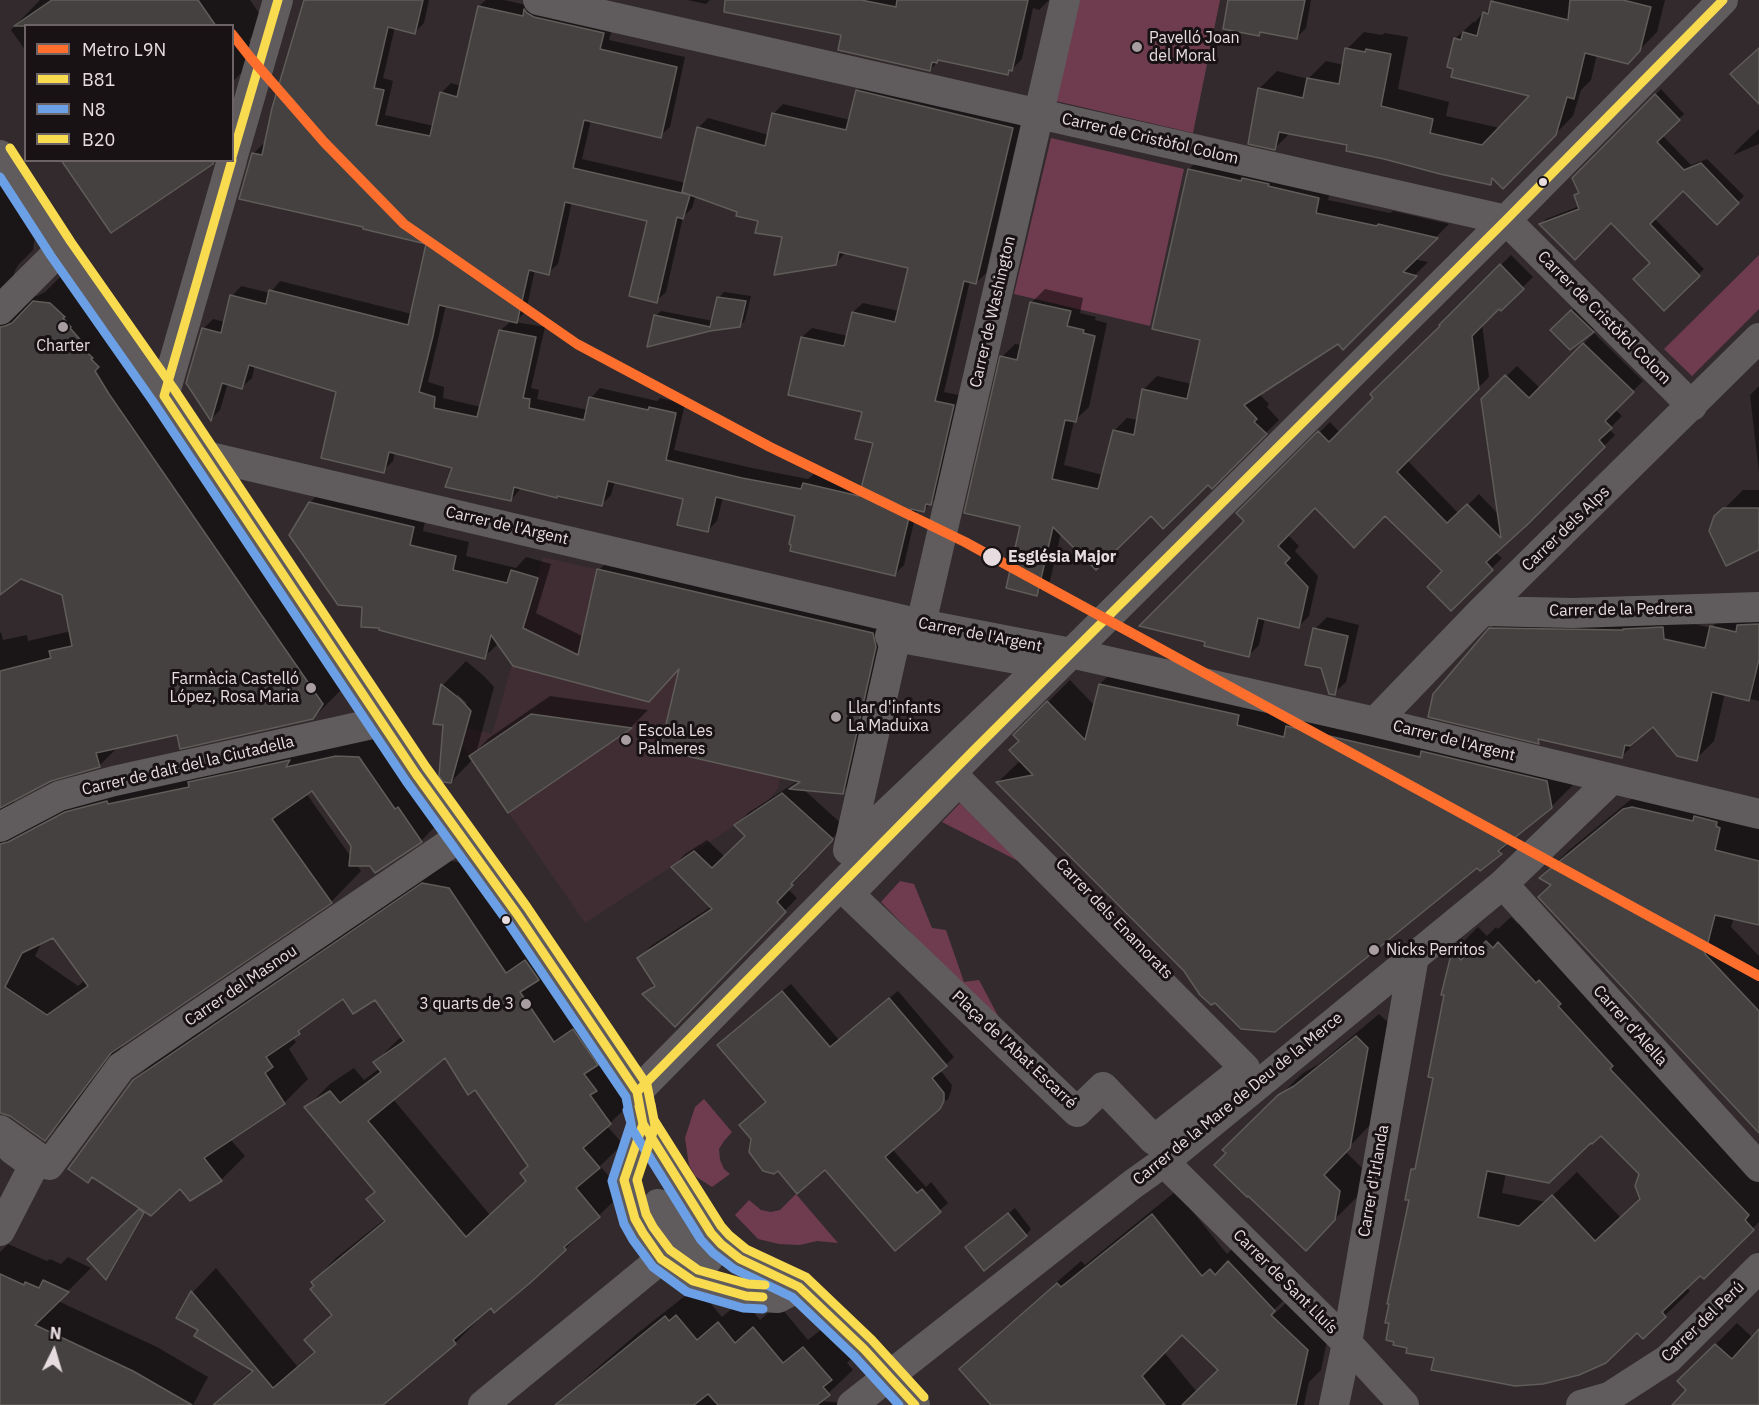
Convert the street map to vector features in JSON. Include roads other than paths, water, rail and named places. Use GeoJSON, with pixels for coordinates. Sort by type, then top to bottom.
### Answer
{"type":"FeatureCollection","features":[{"type":"Feature","properties":{"kind":"street"},"geometry":{"type":"LineString","coordinates":[[234,153],[278,0]]}},
{"type":"Feature","properties":{"kind":"street","name":"Carrer de Cristòfol Colom"},"geometry":{"type":"LineString","coordinates":[[538,0],[1506,220],[1692,406]]}},
{"type":"Feature","properties":{"kind":"street","name":"Carrer de Washington"},"geometry":{"type":"LineString","coordinates":[[921,624],[1065,0]]}},
{"type":"Feature","properties":{"kind":"street"},"geometry":{"type":"LineString","coordinates":[[637,1092],[961,763],[1506,220],[1723,0]]}},
{"type":"Feature","properties":{"kind":"street"},"geometry":{"type":"LineString","coordinates":[[0,154],[61,249],[164,396],[381,722],[517,914],[637,1092],[643,1124],[714,1235],[723,1258],[712,1269],[693,1281]]}},
{"type":"Feature","properties":{"kind":"street"},"geometry":{"type":"LineString","coordinates":[[164,396],[231,162]]}},
{"type":"Feature","properties":{"kind":"street"},"geometry":{"type":"LineString","coordinates":[[0,310],[61,249]]}},
{"type":"Feature","properties":{"kind":"street","name":"Carrer dels Alps"},"geometry":{"type":"LineString","coordinates":[[1374,722],[1482,611],[1759,338]]}},
{"type":"Feature","properties":{"kind":"street","name":"Carrer de l'Argent"},"geometry":{"type":"LineString","coordinates":[[202,455],[921,624],[1071,653],[1374,722],[1759,814]]}},
{"type":"Feature","properties":{"kind":"street","name":"Carrer de la Pedrera"},"geometry":{"type":"LineString","coordinates":[[1482,611],[1573,613],[1759,608]]}},
{"type":"Feature","properties":{"kind":"street"},"geometry":{"type":"LineString","coordinates":[[890,636],[1044,664],[848,850],[894,645],[890,636]]}},
{"type":"Feature","properties":{"kind":"street","name":"Carrer de dalt del la Ciutadella"},"geometry":{"type":"LineString","coordinates":[[0,827],[59,796],[114,781],[381,722]]}},
{"type":"Feature","properties":{"kind":"street","name":"Carrer dels Enamorats"},"geometry":{"type":"LineString","coordinates":[[961,763],[1267,1076]]}},
{"type":"Feature","properties":{"kind":"street","name":"Carrer de la Mare de Deu de la Merce"},"geometry":{"type":"LineString","coordinates":[[852,1405],[1164,1162],[1503,884],[1612,779]]}},
{"type":"Feature","properties":{"kind":"street","name":"Plaça de l'Abat Escarré"},"geometry":{"type":"LineString","coordinates":[[959,780],[1245,1068],[1154,1140],[1103,1087],[1077,1112],[849,894],[959,780]]}},
{"type":"Feature","properties":{"kind":"street","name":"Carrer del Masnou"},"geometry":{"type":"LineString","coordinates":[[0,1130],[49,1165],[121,1067],[461,836]]}},
{"type":"Feature","properties":{"kind":"street","name":"Carrer d'Alella"},"geometry":{"type":"LineString","coordinates":[[1503,884],[1759,1167]]}},
{"type":"Feature","properties":{"kind":"street","name":"Carrer d'Irlanda"},"geometry":{"type":"LineString","coordinates":[[1334,1405],[1347,1343],[1414,956]]}},
{"type":"Feature","properties":{"kind":"street"},"geometry":{"type":"LineString","coordinates":[[643,1124],[624,1180],[646,1212],[643,1233],[662,1259],[693,1281],[746,1296],[778,1298],[799,1287]]}},
{"type":"Feature","properties":{"kind":"street"},"geometry":{"type":"LineString","coordinates":[[0,1141],[34,1165],[0,1231]]}},
{"type":"Feature","properties":{"kind":"street","name":"Carrer de Sant Lluís"},"geometry":{"type":"LineString","coordinates":[[1164,1162],[1408,1403]]}},
{"type":"Feature","properties":{"kind":"street"},"geometry":{"type":"LineString","coordinates":[[646,1212],[637,1211],[654,1196],[669,1196],[740,1259],[799,1287],[864,1349],[915,1405]]}},
{"type":"Feature","properties":{"kind":"street"},"geometry":{"type":"LineString","coordinates":[[483,1405],[662,1259]]}},
{"type":"Feature","properties":{"kind":"street","name":"Carrer del Perú"},"geometry":{"type":"LineString","coordinates":[[1581,1405],[1609,1397],[1668,1359],[1759,1268]]}},
{"type":"Feature","properties":{"kind":"metro line","name":"L9N"},"geometry":{"type":"LineString","coordinates":[[234,37],[324,142],[404,224],[577,344],[770,447],[965,542],[1759,976]]}},
{"type":"Feature","properties":{"kind":"place","name":"Pavelló Joan del Moral"},"geometry":{"type":"Point","coordinates":[1137,47]}},
{"type":"Feature","properties":{"kind":"place","name":"Charter"},"geometry":{"type":"Point","coordinates":[63,327]}},
{"type":"Feature","properties":{"kind":"place","name":"Església Major"},"geometry":{"type":"Point","coordinates":[992,557]}},
{"type":"Feature","properties":{"kind":"place","name":"Farmàcia Castelló López, Rosa Maria"},"geometry":{"type":"Point","coordinates":[311,688]}},
{"type":"Feature","properties":{"kind":"place","name":"Llar d'infants La Maduixa"},"geometry":{"type":"Point","coordinates":[836,717]}},
{"type":"Feature","properties":{"kind":"place","name":"Escola Les Palmeres"},"geometry":{"type":"Point","coordinates":[626,740]}},
{"type":"Feature","properties":{"kind":"place","name":"Nicks Perritos"},"geometry":{"type":"Point","coordinates":[1374,950]}},
{"type":"Feature","properties":{"kind":"place","name":"3 quarts de 3"},"geometry":{"type":"Point","coordinates":[526,1004]}}]}
